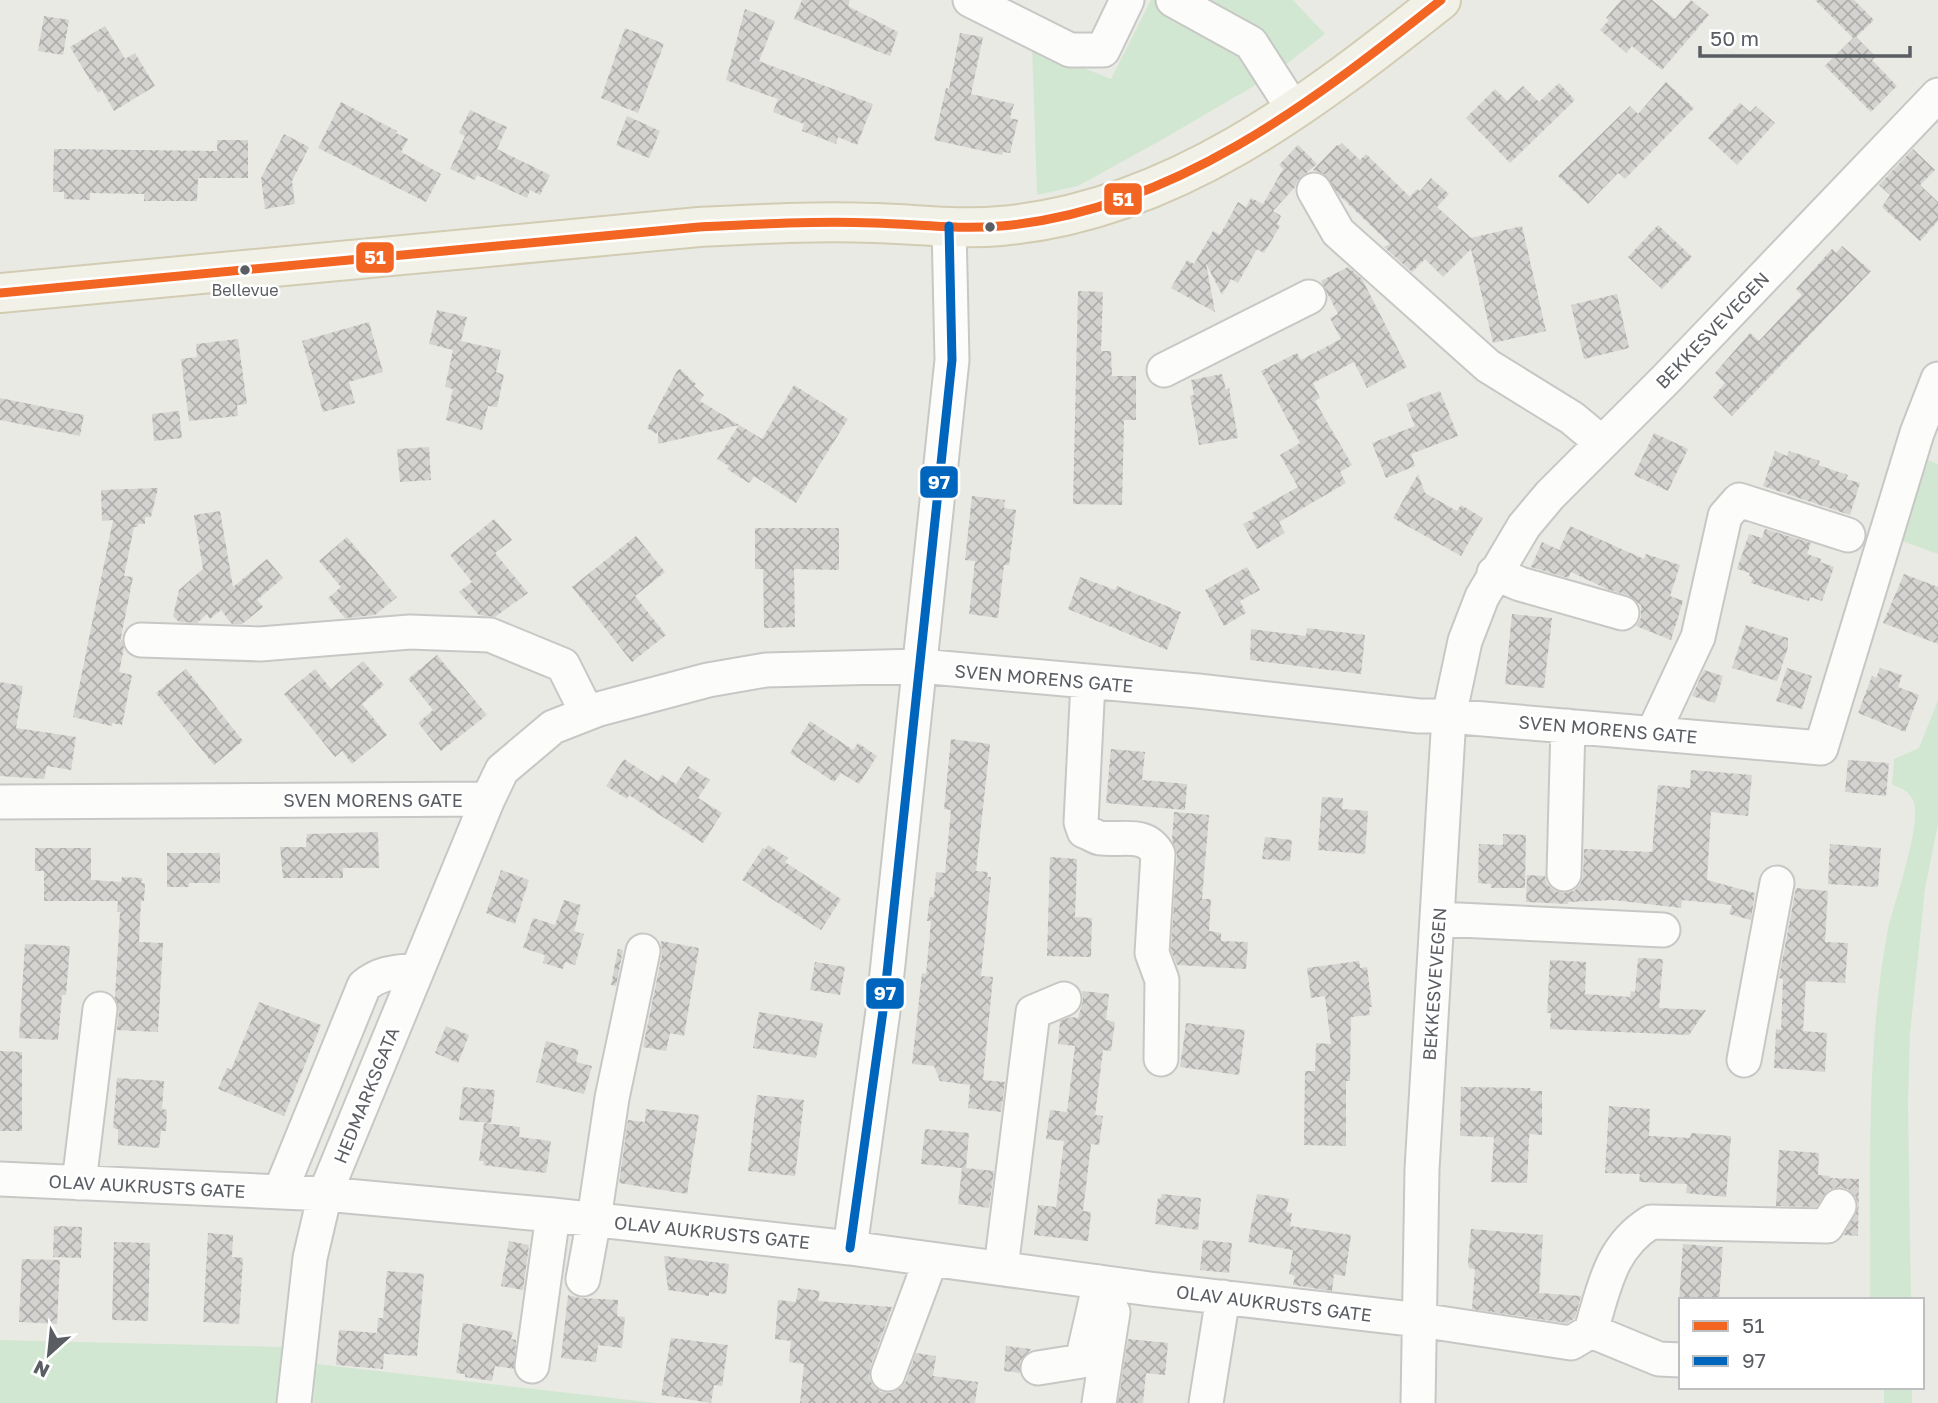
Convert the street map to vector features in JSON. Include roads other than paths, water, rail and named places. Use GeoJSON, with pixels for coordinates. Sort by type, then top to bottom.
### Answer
{"type":"FeatureCollection","features":[{"type":"Feature","properties":{"kind":"main road"},"geometry":{"type":"LineString","coordinates":[[0,293],[699,227],[815,222],[999,226],[1080,212],[1125,199],[1188,173],[1237,145],[1294,110],[1441,0]]}},
{"type":"Feature","properties":{"kind":"street"},"geometry":{"type":"LineString","coordinates":[[970,0],[1070,51],[1103,50],[1127,0]]}},
{"type":"Feature","properties":{"kind":"street"},"geometry":{"type":"LineString","coordinates":[[1173,0],[1251,43],[1294,110]]}},
{"type":"Feature","properties":{"kind":"street","name":"BEKKESVEVEGEN"},"geometry":{"type":"LineString","coordinates":[[1418,1403],[1422,1169],[1450,716],[1465,641],[1482,597],[1524,526],[1550,495],[1938,94]]}},
{"type":"Feature","properties":{"kind":"street"},"geometry":{"type":"LineString","coordinates":[[1314,190],[1338,232],[1478,358],[1572,418],[1602,443]]}},
{"type":"Feature","properties":{"kind":"street"},"geometry":{"type":"LineString","coordinates":[[850,1248],[883,1012],[952,360],[949,226]]}},
{"type":"Feature","properties":{"kind":"street"},"geometry":{"type":"LineString","coordinates":[[1164,370],[1309,297]]}},
{"type":"Feature","properties":{"kind":"street","name":"SVEN MORENS GATE"},"geometry":{"type":"LineString","coordinates":[[0,802],[488,800],[502,770],[553,727],[587,713],[708,680],[766,670],[920,666],[1198,691],[1419,716],[1450,716],[1821,748],[1917,433],[1938,379]]}},
{"type":"Feature","properties":{"kind":"street"},"geometry":{"type":"LineString","coordinates":[[1653,733],[1698,637],[1724,516],[1739,500],[1848,535]]}},
{"type":"Feature","properties":{"kind":"street"},"geometry":{"type":"LineString","coordinates":[[1494,573],[1520,584],[1622,613]]}},
{"type":"Feature","properties":{"kind":"street"},"geometry":{"type":"LineString","coordinates":[[141,640],[260,644],[410,632],[490,635],[563,666],[587,713]]}},
{"type":"Feature","properties":{"kind":"street"},"geometry":{"type":"LineString","coordinates":[[1088,682],[1081,822],[1084,831],[1098,838],[1142,839],[1152,845],[1158,855],[1152,953],[1162,980],[1161,1059]]}},
{"type":"Feature","properties":{"kind":"street"},"geometry":{"type":"LineString","coordinates":[[1564,874],[1569,726]]}},
{"type":"Feature","properties":{"kind":"street","name":"HEDMARKSGATA"},"geometry":{"type":"LineString","coordinates":[[294,1403],[310,1258],[325,1194],[488,800]]}},
{"type":"Feature","properties":{"kind":"street"},"geometry":{"type":"LineString","coordinates":[[1744,1060],[1777,883]]}},
{"type":"Feature","properties":{"kind":"street"},"geometry":{"type":"LineString","coordinates":[[1438,919],[1663,930]]}},
{"type":"Feature","properties":{"kind":"street"},"geometry":{"type":"LineString","coordinates":[[583,1279],[612,1098],[643,951]]}},
{"type":"Feature","properties":{"kind":"street"},"geometry":{"type":"LineString","coordinates":[[279,1192],[364,986],[375,976],[417,970]]}},
{"type":"Feature","properties":{"kind":"street"},"geometry":{"type":"LineString","coordinates":[[1001,1268],[1033,1012],[1064,999]]}},
{"type":"Feature","properties":{"kind":"street"},"geometry":{"type":"LineString","coordinates":[[79,1183],[100,1009]]}},
{"type":"Feature","properties":{"kind":"street","name":"OLAV AUKRUSTS GATE"},"geometry":{"type":"LineString","coordinates":[[0,1179],[325,1194],[594,1219],[850,1248],[1109,1283],[1420,1320],[1571,1343],[1591,1331]]}},
{"type":"Feature","properties":{"kind":"street"},"geometry":{"type":"LineString","coordinates":[[1679,1360],[1659,1359],[1591,1331],[1612,1264],[1634,1233],[1651,1222],[1827,1226],[1839,1206]]}},
{"type":"Feature","properties":{"kind":"street"},"geometry":{"type":"LineString","coordinates":[[532,1366],[552,1215]]}},
{"type":"Feature","properties":{"kind":"street"},"geometry":{"type":"LineString","coordinates":[[888,1374],[931,1259]]}},
{"type":"Feature","properties":{"kind":"street"},"geometry":{"type":"LineString","coordinates":[[1038,1368],[1082,1361],[1109,1283]]}},
{"type":"Feature","properties":{"kind":"street"},"geometry":{"type":"LineString","coordinates":[[1099,1403],[1109,1283]]}},
{"type":"Feature","properties":{"kind":"street"},"geometry":{"type":"LineString","coordinates":[[1206,1403],[1223,1297]]}},
{"type":"Feature","properties":{"kind":"place","name":"Bellevue"},"geometry":{"type":"Point","coordinates":[245,270]}}]}
